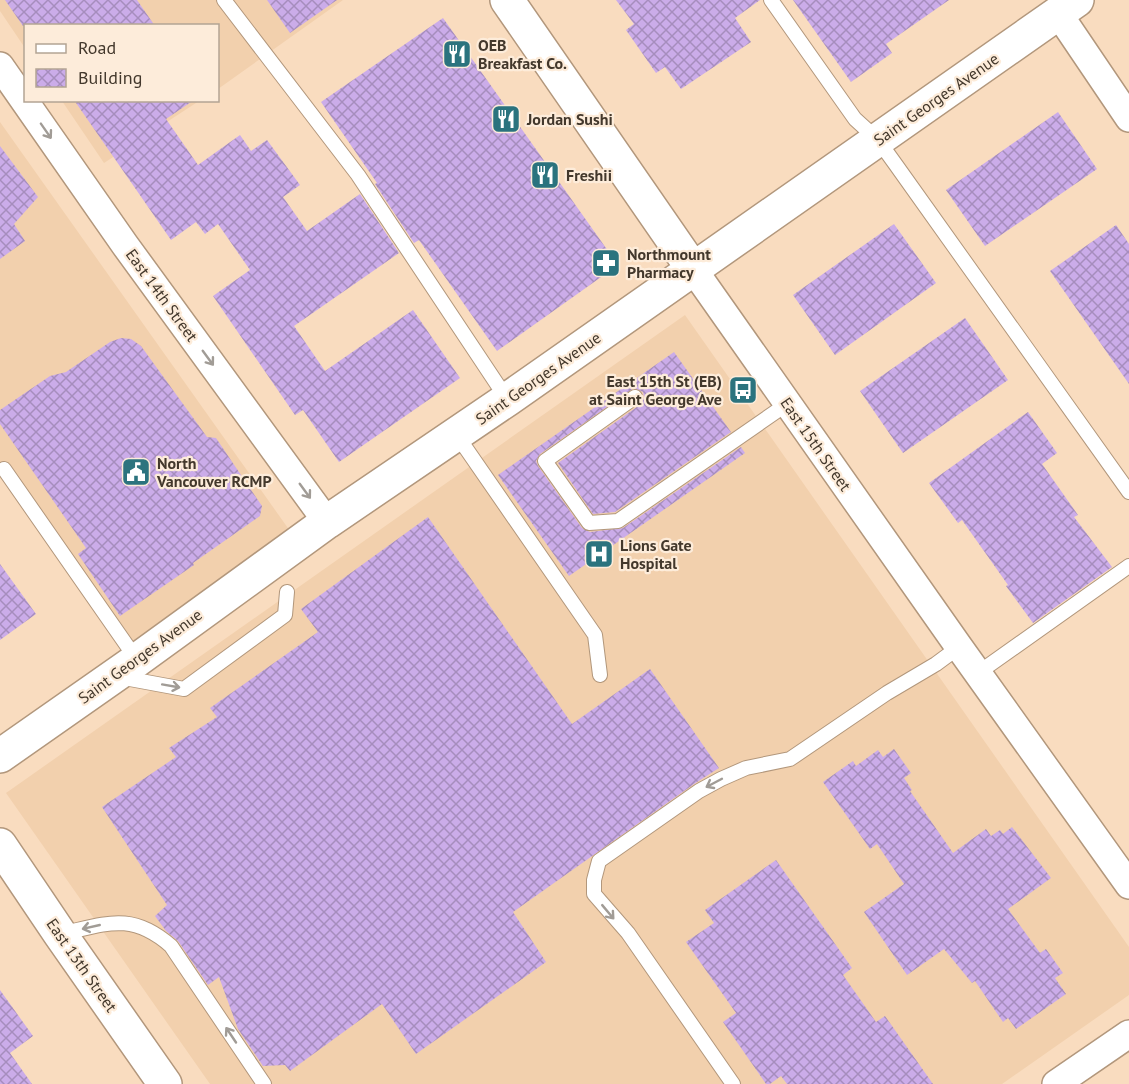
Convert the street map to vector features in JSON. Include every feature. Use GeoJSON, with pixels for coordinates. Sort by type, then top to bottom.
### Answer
{"type":"FeatureCollection","features":[{"type":"Feature","properties":{"kind":"street","name":"East 15th Street"},"geometry":{"type":"LineString","coordinates":[[507,0],[787,404],[1129,885]]}},
{"type":"Feature","properties":{"kind":"street","name":"Saint Georges Avenue"},"geometry":{"type":"LineString","coordinates":[[0,756],[327,522],[508,399],[1067,7]]}},
{"type":"Feature","properties":{"kind":"street"},"geometry":{"type":"LineString","coordinates":[[1067,7],[1129,118]]}},
{"type":"Feature","properties":{"kind":"street","name":"East 14th Street"},"geometry":{"type":"LineString","coordinates":[[0,66],[24,100]]}},
{"type":"Feature","properties":{"kind":"street","name":"East 14th Street"},"geometry":{"type":"LineString","coordinates":[[25,102],[132,254],[327,522]]}},
{"type":"Feature","properties":{"kind":"street","name":"East 13th Street"},"geometry":{"type":"LineString","coordinates":[[0,845],[165,1084]]}},
{"type":"Feature","properties":{"kind":"street"},"geometry":{"type":"LineString","coordinates":[[1056,1084],[1129,1034]]}},
{"type":"Feature","properties":{"kind":"lane"},"geometry":{"type":"LineString","coordinates":[[224,0],[358,175],[508,399]]}},
{"type":"Feature","properties":{"kind":"lane"},"geometry":{"type":"LineString","coordinates":[[771,0],[855,119],[878,140],[1129,492]]}},
{"type":"Feature","properties":{"kind":"lane"},"geometry":{"type":"LineString","coordinates":[[635,397],[545,460],[589,523],[618,522],[787,404]]}},
{"type":"Feature","properties":{"kind":"lane"},"geometry":{"type":"LineString","coordinates":[[456,434],[595,635],[600,675]]}},
{"type":"Feature","properties":{"kind":"lane"},"geometry":{"type":"LineString","coordinates":[[4,469],[125,668],[184,689],[285,615],[287,592]]}},
{"type":"Feature","properties":{"kind":"lane"},"geometry":{"type":"LineString","coordinates":[[978,673],[1129,566]]}},
{"type":"Feature","properties":{"kind":"lane"},"geometry":{"type":"LineString","coordinates":[[733,1084],[628,933],[594,894],[594,880],[599,861],[699,791],[746,768],[790,759],[959,647]]}},
{"type":"Feature","properties":{"kind":"lane"},"geometry":{"type":"LineString","coordinates":[[60,934],[115,923],[131,923],[146,927],[158,935],[171,946],[264,1084]]}},
{"type":"Feature","properties":{"kind":"shaded area"},"geometry":{"type":"Polygon","coordinates":[[[0,0],[343,0],[219,88],[219,24],[24,24],[24,47],[0,11],[0,0]]]}},
{"type":"Feature","properties":{"kind":"shaded area"},"geometry":{"type":"Polygon","coordinates":[[[63,102],[197,102],[104,163],[63,102]]]}},
{"type":"Feature","properties":{"kind":"shaded area"},"geometry":{"type":"Polygon","coordinates":[[[0,122],[290,531],[134,643],[8,466],[0,471],[0,122]]]}},
{"type":"Feature","properties":{"kind":"shaded area","name":"Lions Gate Hospital"},"geometry":{"type":"Polygon","coordinates":[[[685,315],[1129,947],[1129,995],[1002,1084],[210,1084],[6,793],[685,315]]]}},
{"type":"Feature","properties":{"kind":"building"},"geometry":{"type":"Polygon","coordinates":[[[5,0],[137,0],[154,24],[24,24],[23,26],[5,0]]]}},
{"type":"Feature","properties":{"kind":"building"},"geometry":{"type":"Polygon","coordinates":[[[267,0],[337,0],[290,33],[267,0]]]}},
{"type":"Feature","properties":{"kind":"building"},"geometry":{"type":"Polygon","coordinates":[[[616,0],[760,0],[735,18],[751,42],[681,89],[665,67],[656,73],[626,30],[634,24],[616,0]]]}},
{"type":"Feature","properties":{"kind":"building"},"geometry":{"type":"Polygon","coordinates":[[[793,0],[949,0],[886,44],[892,53],[851,82],[793,0]]]}},
{"type":"Feature","properties":{"kind":"building"},"geometry":{"type":"Polygon","coordinates":[[[443,18],[618,265],[497,351],[419,240],[414,243],[375,184],[377,183],[321,102],[443,18]]]}},
{"type":"Feature","properties":{"kind":"building"},"geometry":{"type":"Polygon","coordinates":[[[75,102],[191,102],[166,119],[198,165],[240,135],[251,151],[267,140],[300,185],[283,197],[307,231],[360,194],[399,253],[294,326],[325,371],[413,310],[460,378],[339,462],[303,410],[295,415],[213,296],[250,270],[218,224],[205,234],[196,222],[171,240],[75,102]]]}},
{"type":"Feature","properties":{"kind":"building"},"geometry":{"type":"Polygon","coordinates":[[[1058,112],[1097,169],[985,246],[946,190],[1058,112]]]}},
{"type":"Feature","properties":{"kind":"building"},"geometry":{"type":"Polygon","coordinates":[[[0,146],[38,197],[14,224],[25,241],[0,259],[0,146]]]}},
{"type":"Feature","properties":{"kind":"building"},"geometry":{"type":"Polygon","coordinates":[[[894,224],[936,283],[835,355],[793,295],[894,224]]]}},
{"type":"Feature","properties":{"kind":"building"},"geometry":{"type":"Polygon","coordinates":[[[1116,225],[1129,244],[1129,384],[1050,271],[1116,225]]]}},
{"type":"Feature","properties":{"kind":"building"},"geometry":{"type":"Polygon","coordinates":[[[965,318],[1008,380],[903,453],[860,391],[965,318]]]}},
{"type":"Feature","properties":{"kind":"building","name":"North Vancouver RCMP"},"geometry":{"type":"Polygon","coordinates":[[[121,338],[131,339],[141,346],[207,437],[216,438],[262,506],[260,516],[120,616],[78,554],[86,548],[0,424],[0,410],[50,376],[66,372],[110,342],[121,338]]]}},
{"type":"Feature","properties":{"kind":"building"},"geometry":{"type":"Polygon","coordinates":[[[674,352],[731,432],[615,512],[593,514],[558,463],[641,404],[644,397],[643,392],[634,388],[540,454],[536,461],[538,466],[582,528],[590,532],[623,528],[741,447],[745,453],[569,576],[498,475],[674,352]]]}},
{"type":"Feature","properties":{"kind":"building"},"geometry":{"type":"Polygon","coordinates":[[[1028,412],[1057,453],[1042,464],[1078,515],[1074,517],[1112,567],[1033,623],[962,520],[958,523],[929,483],[1028,412]]]}},
{"type":"Feature","properties":{"kind":"building"},"geometry":{"type":"Polygon","coordinates":[[[428,517],[572,724],[650,669],[719,768],[513,912],[546,962],[416,1054],[382,1004],[290,1071],[285,1065],[263,1066],[238,1029],[219,977],[208,985],[178,941],[166,931],[155,916],[167,905],[102,807],[176,757],[169,748],[217,717],[210,708],[318,632],[301,609],[428,517]]]}},
{"type":"Feature","properties":{"kind":"building"},"geometry":{"type":"Polygon","coordinates":[[[0,564],[36,614],[0,640],[0,564]]]}},
{"type":"Feature","properties":{"kind":"building"},"geometry":{"type":"Polygon","coordinates":[[[894,749],[911,773],[904,778],[912,790],[910,791],[953,853],[986,829],[991,836],[1000,830],[1003,834],[1012,827],[1051,878],[1008,909],[1040,953],[1046,949],[1063,973],[1055,978],[1066,994],[1016,1029],[1008,1018],[1003,1022],[975,981],[972,983],[944,949],[907,975],[864,912],[904,884],[877,844],[870,849],[823,782],[853,761],[856,766],[878,750],[883,757],[894,749]]]}},
{"type":"Feature","properties":{"kind":"building"},"geometry":{"type":"Polygon","coordinates":[[[776,860],[852,968],[843,975],[876,1022],[885,1016],[933,1084],[787,1084],[781,1076],[770,1084],[766,1084],[723,1022],[736,1013],[686,942],[714,923],[705,910],[776,860]]]}},
{"type":"Feature","properties":{"kind":"building"},"geometry":{"type":"Polygon","coordinates":[[[0,990],[33,1036],[10,1053],[32,1084],[0,1084],[0,990]]]}},
{"type":"Feature","properties":{"kind":"place","name":"OEB Breakfast Co."},"geometry":{"type":"Point","coordinates":[457,54]}},
{"type":"Feature","properties":{"kind":"place","name":"Jordan Sushi"},"geometry":{"type":"Point","coordinates":[506,119]}},
{"type":"Feature","properties":{"kind":"place","name":"Freshii"},"geometry":{"type":"Point","coordinates":[545,175]}},
{"type":"Feature","properties":{"kind":"place","name":"Northmount Pharmacy"},"geometry":{"type":"Point","coordinates":[606,263]}},
{"type":"Feature","properties":{"kind":"place","name":"East 15th St (EB) at Saint George Ave"},"geometry":{"type":"Point","coordinates":[743,390]}},
{"type":"Feature","properties":{"kind":"place","name":"North Vancouver RCMP"},"geometry":{"type":"Point","coordinates":[136,472]}},
{"type":"Feature","properties":{"kind":"place","name":"Lions Gate Hospital"},"geometry":{"type":"Point","coordinates":[599,554]}}]}
